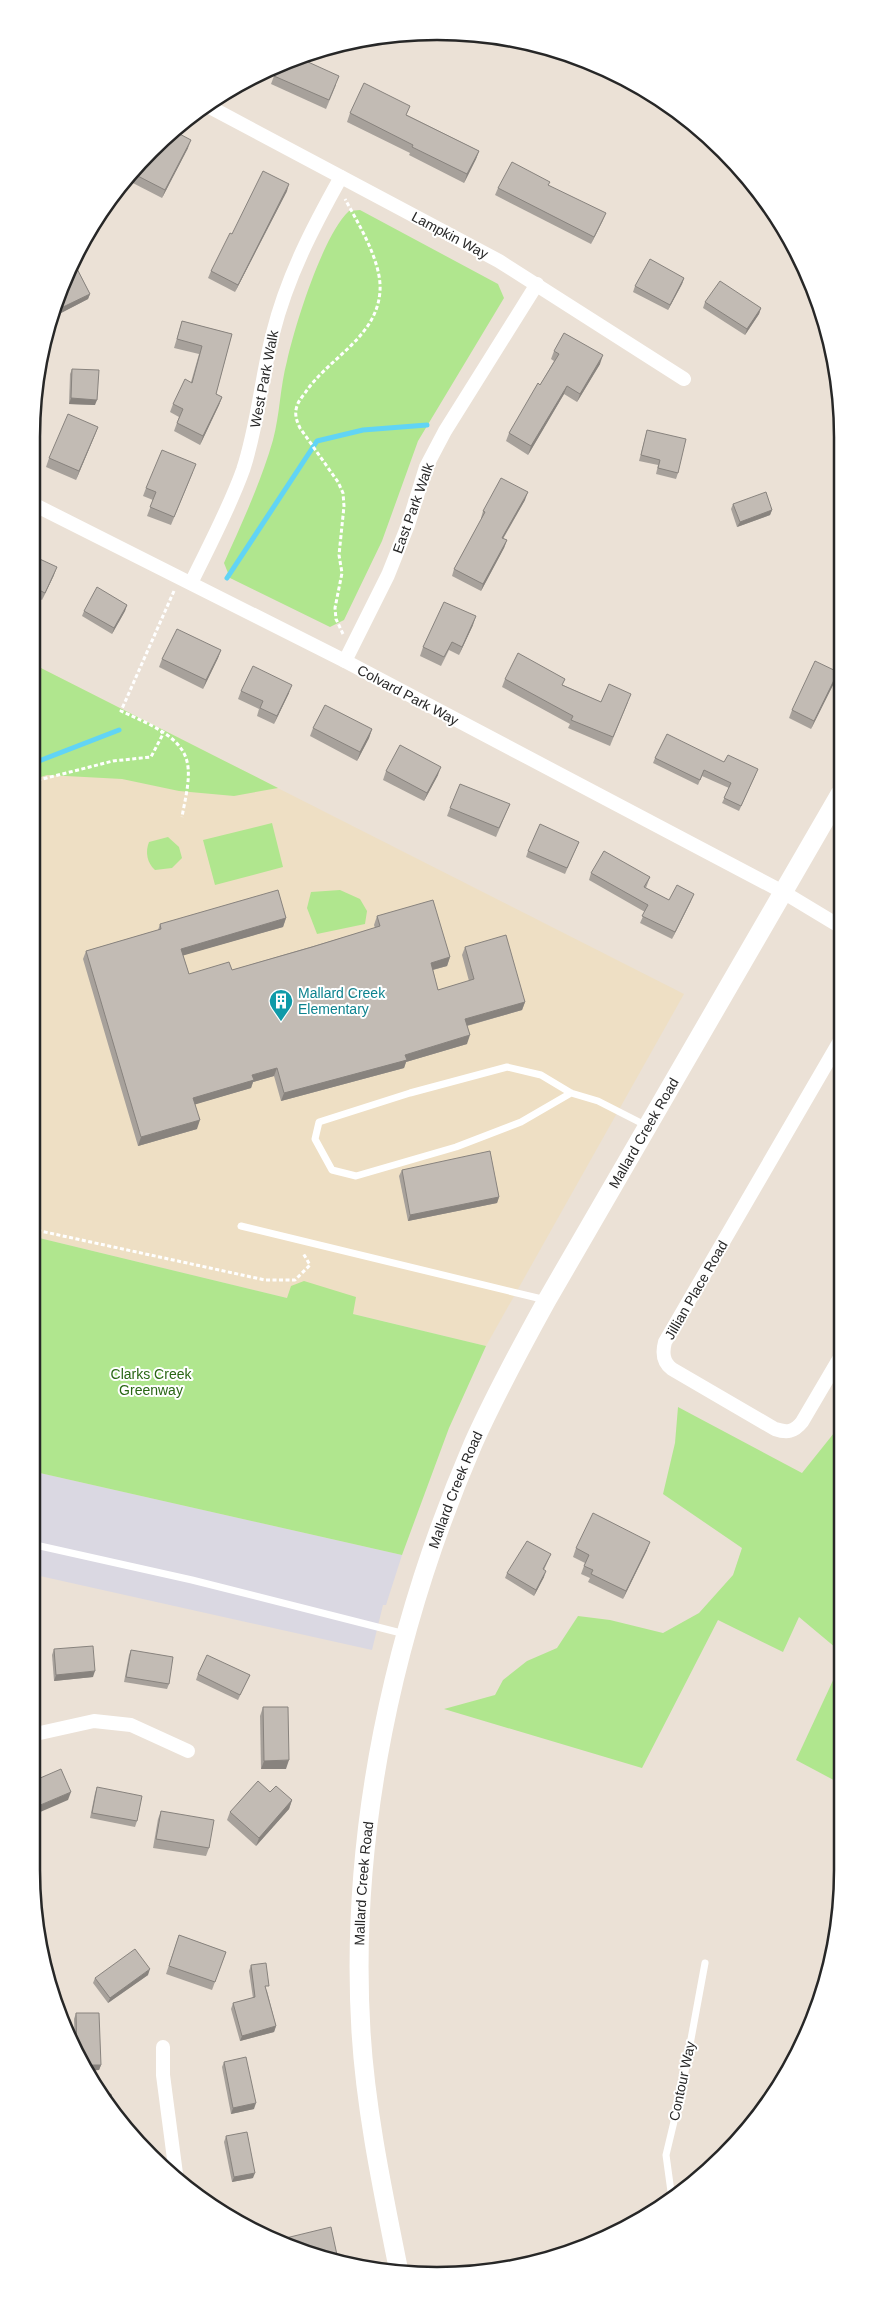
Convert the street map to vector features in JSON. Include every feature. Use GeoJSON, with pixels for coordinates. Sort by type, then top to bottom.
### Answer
{"type":"FeatureCollection","features":[{"type":"Feature","properties":{"kind":"main road","name":"Mallard Creek Road"},"geometry":{"type":"LineString","coordinates":[[398,2265],[374,2148],[364,2071],[361,2030],[360,1945],[363,1887],[374,1788],[387,1717],[406,1634],[438,1534],[470,1453],[506,1377],[546,1300],[834,804]]}},
{"type":"Feature","properties":{"kind":"street","name":"Lampkin Way"},"geometry":{"type":"LineString","coordinates":[[213,109],[499,261],[684,379]]}},
{"type":"Feature","properties":{"kind":"street","name":"West Park Walk"},"geometry":{"type":"LineString","coordinates":[[191,583],[243,470],[255,431],[264,369],[286,292],[316,222],[341,177]]}},
{"type":"Feature","properties":{"kind":"street","name":"East Park Walk"},"geometry":{"type":"LineString","coordinates":[[345,661],[388,575],[408,525],[426,467],[445,431],[537,284]]}},
{"type":"Feature","properties":{"kind":"street","name":"Colvard Park Way"},"geometry":{"type":"LineString","coordinates":[[40,508],[345,661],[783,892],[834,923]]}},
{"type":"Feature","properties":{"kind":"street","name":"Jillian Place Road"},"geometry":{"type":"LineString","coordinates":[[834,1051],[666,1342],[663,1351],[664,1360],[672,1369],[775,1429],[784,1432],[793,1430],[802,1422],[834,1368]]}},
{"type":"Feature","properties":{"kind":"street"},"geometry":{"type":"LineString","coordinates":[[40,1733],[94,1721],[131,1725],[188,1751]]}},
{"type":"Feature","properties":{"kind":"street"},"geometry":{"type":"LineString","coordinates":[[163,2047],[163,2075],[175,2168]]}},
{"type":"Feature","properties":{"kind":"lane"},"geometry":{"type":"LineString","coordinates":[[570,1093],[521,1122],[456,1147],[356,1176],[332,1170],[316,1139],[319,1122],[507,1067],[541,1074],[570,1093],[598,1101],[647,1126]]}},
{"type":"Feature","properties":{"kind":"lane"},"geometry":{"type":"LineString","coordinates":[[241,1226],[546,1300]]}},
{"type":"Feature","properties":{"kind":"lane"},"geometry":{"type":"LineString","coordinates":[[40,1546],[192,1580],[406,1634]]}},
{"type":"Feature","properties":{"kind":"lane","name":"Contour Way"},"geometry":{"type":"LineString","coordinates":[[671,2191],[666,2155],[682,2088],[705,1963]]}},
{"type":"Feature","properties":{"kind":"path"},"geometry":{"type":"LineString","coordinates":[[343,196],[372,256],[379,274],[380,290],[372,319],[362,334],[324,370],[298,402],[296,418],[307,439],[338,482],[343,493],[344,506],[339,555],[342,574],[335,608],[336,619],[344,635]]}},
{"type":"Feature","properties":{"kind":"path"},"geometry":{"type":"LineString","coordinates":[[176,586],[121,711],[161,731],[186,757],[187,781],[182,816]]}},
{"type":"Feature","properties":{"kind":"path"},"geometry":{"type":"LineString","coordinates":[[40,780],[112,761],[150,757],[162,734],[161,731]]}},
{"type":"Feature","properties":{"kind":"path"},"geometry":{"type":"LineString","coordinates":[[40,1231],[265,1280],[295,1280],[310,1265],[302,1250]]}},
{"type":"Feature","properties":{"kind":"shaded area"},"geometry":{"type":"Polygon","coordinates":[[[40,668],[684,994],[486,1346],[40,1238],[40,668]]]}},
{"type":"Feature","properties":{"kind":"shaded area"},"geometry":{"type":"Polygon","coordinates":[[[40,1473],[402,1555],[386,1605],[383,1605],[372,1650],[40,1576],[40,1473]]]}},
{"type":"Feature","properties":{"kind":"green space"},"geometry":{"type":"Polygon","coordinates":[[[360,210],[498,284],[504,298],[418,441],[382,541],[344,620],[330,627],[230,578],[224,563],[251,502],[273,440],[291,345],[311,282],[329,240],[339,223],[349,211],[360,210]]]}},
{"type":"Feature","properties":{"kind":"green space"},"geometry":{"type":"Polygon","coordinates":[[[40,668],[278,788],[234,796],[179,791],[122,779],[47,775],[40,777],[40,668]]]}},
{"type":"Feature","properties":{"kind":"green space"},"geometry":{"type":"Polygon","coordinates":[[[272,823],[283,867],[215,885],[203,840],[272,823]]]}},
{"type":"Feature","properties":{"kind":"green space"},"geometry":{"type":"Polygon","coordinates":[[[168,837],[179,847],[182,858],[172,868],[155,870],[150,864],[148,857],[149,842],[168,837]]]}},
{"type":"Feature","properties":{"kind":"green space"},"geometry":{"type":"Polygon","coordinates":[[[340,890],[360,899],[367,911],[365,924],[317,934],[307,908],[311,892],[340,890]]]}},
{"type":"Feature","properties":{"kind":"green space","name":"Clarks Creek Greenway"},"geometry":{"type":"Polygon","coordinates":[[[40,1238],[287,1298],[291,1286],[304,1281],[356,1297],[353,1314],[486,1346],[449,1428],[402,1555],[40,1473],[40,1238]]]}},
{"type":"Feature","properties":{"kind":"green space"},"geometry":{"type":"Polygon","coordinates":[[[678,1407],[802,1473],[834,1433],[834,1646],[799,1617],[783,1652],[718,1620],[642,1768],[444,1709],[495,1695],[503,1680],[527,1661],[557,1648],[578,1616],[610,1620],[663,1633],[699,1613],[733,1575],[742,1548],[663,1494],[675,1443],[678,1407]]]}},
{"type":"Feature","properties":{"kind":"green space"},"geometry":{"type":"Polygon","coordinates":[[[834,1678],[834,1780],[796,1760],[834,1678]]]}},
{"type":"Feature","properties":{"kind":"building"},"geometry":{"type":"Polygon","coordinates":[[[307,62],[339,76],[329,100],[274,76],[307,62]]]}},
{"type":"Feature","properties":{"kind":"building"},"geometry":{"type":"Polygon","coordinates":[[[364,83],[410,106],[406,115],[479,151],[467,174],[350,113],[364,83]]]}},
{"type":"Feature","properties":{"kind":"building"},"geometry":{"type":"Polygon","coordinates":[[[180,134],[191,140],[165,190],[138,176],[156,156],[180,134]]]}},
{"type":"Feature","properties":{"kind":"building"},"geometry":{"type":"Polygon","coordinates":[[[512,162],[550,182],[548,185],[606,213],[594,237],[498,188],[512,162]]]}},
{"type":"Feature","properties":{"kind":"building"},"geometry":{"type":"Polygon","coordinates":[[[263,171],[289,184],[238,285],[211,271],[230,233],[232,234],[263,171]]]}},
{"type":"Feature","properties":{"kind":"building"},"geometry":{"type":"Polygon","coordinates":[[[650,259],[684,278],[670,305],[635,286],[650,259]]]}},
{"type":"Feature","properties":{"kind":"building"},"geometry":{"type":"Polygon","coordinates":[[[77,269],[90,294],[63,307],[70,285],[77,269]]]}},
{"type":"Feature","properties":{"kind":"building"},"geometry":{"type":"Polygon","coordinates":[[[720,281],[761,308],[747,329],[705,302],[720,281]]]}},
{"type":"Feature","properties":{"kind":"building"},"geometry":{"type":"Polygon","coordinates":[[[182,321],[232,334],[216,394],[222,397],[203,436],[177,423],[183,409],[173,404],[185,379],[192,383],[202,346],[177,339],[182,321]]]}},
{"type":"Feature","properties":{"kind":"building"},"geometry":{"type":"Polygon","coordinates":[[[564,333],[603,355],[580,394],[567,386],[531,446],[509,433],[538,383],[540,385],[559,354],[554,351],[564,333]]]}},
{"type":"Feature","properties":{"kind":"building"},"geometry":{"type":"Polygon","coordinates":[[[72,369],[99,370],[97,400],[71,398],[72,369]]]}},
{"type":"Feature","properties":{"kind":"building"},"geometry":{"type":"Polygon","coordinates":[[[68,414],[98,427],[79,471],[49,458],[68,414]]]}},
{"type":"Feature","properties":{"kind":"building"},"geometry":{"type":"Polygon","coordinates":[[[647,430],[686,439],[678,473],[658,468],[660,460],[641,455],[647,430]]]}},
{"type":"Feature","properties":{"kind":"building"},"geometry":{"type":"Polygon","coordinates":[[[162,450],[196,464],[174,517],[150,507],[156,492],[146,488],[162,450]]]}},
{"type":"Feature","properties":{"kind":"building"},"geometry":{"type":"Polygon","coordinates":[[[501,478],[528,492],[502,538],[507,540],[483,584],[454,569],[501,478]]]}},
{"type":"Feature","properties":{"kind":"building"},"geometry":{"type":"Polygon","coordinates":[[[766,492],[772,510],[740,522],[733,504],[766,492]]]}},
{"type":"Feature","properties":{"kind":"building"},"geometry":{"type":"Polygon","coordinates":[[[40,559],[57,567],[45,593],[40,590],[40,559]]]}},
{"type":"Feature","properties":{"kind":"building"},"geometry":{"type":"Polygon","coordinates":[[[97,587],[127,605],[114,628],[84,611],[97,587]]]}},
{"type":"Feature","properties":{"kind":"building"},"geometry":{"type":"Polygon","coordinates":[[[444,602],[476,616],[462,647],[452,642],[444,657],[423,647],[444,602]]]}},
{"type":"Feature","properties":{"kind":"building"},"geometry":{"type":"Polygon","coordinates":[[[177,629],[221,650],[206,680],[162,659],[177,629]]]}},
{"type":"Feature","properties":{"kind":"building"},"geometry":{"type":"Polygon","coordinates":[[[518,653],[565,679],[562,685],[601,702],[609,684],[631,694],[613,737],[571,720],[573,716],[505,679],[518,653]]]}},
{"type":"Feature","properties":{"kind":"building"},"geometry":{"type":"Polygon","coordinates":[[[815,661],[834,670],[834,680],[814,721],[792,710],[815,661]]]}},
{"type":"Feature","properties":{"kind":"building"},"geometry":{"type":"Polygon","coordinates":[[[253,666],[292,685],[277,716],[260,708],[263,701],[241,691],[253,666]]]}},
{"type":"Feature","properties":{"kind":"building"},"geometry":{"type":"Polygon","coordinates":[[[325,705],[372,729],[360,752],[313,728],[325,705]]]}},
{"type":"Feature","properties":{"kind":"building"},"geometry":{"type":"Polygon","coordinates":[[[667,734],[724,762],[728,755],[758,769],[741,806],[724,798],[731,783],[704,770],[700,780],[655,758],[667,734]]]}},
{"type":"Feature","properties":{"kind":"building"},"geometry":{"type":"Polygon","coordinates":[[[400,745],[441,767],[427,793],[386,771],[400,745]]]}},
{"type":"Feature","properties":{"kind":"building"},"geometry":{"type":"Polygon","coordinates":[[[460,784],[510,804],[499,828],[450,808],[460,784]]]}},
{"type":"Feature","properties":{"kind":"building"},"geometry":{"type":"Polygon","coordinates":[[[540,824],[579,842],[567,868],[528,851],[540,824]]]}},
{"type":"Feature","properties":{"kind":"building"},"geometry":{"type":"Polygon","coordinates":[[[604,851],[650,877],[644,887],[669,900],[677,885],[694,894],[675,932],[642,916],[648,905],[591,873],[604,851]]]}},
{"type":"Feature","properties":{"kind":"building","name":"Mallard Creek Elementary"},"geometry":{"type":"Polygon","coordinates":[[[278,890],[286,918],[181,949],[189,974],[229,962],[232,970],[312,947],[380,926],[377,916],[433,900],[450,957],[431,963],[438,990],[474,979],[465,947],[506,935],[525,1002],[465,1019],[470,1035],[405,1055],[407,1060],[284,1093],[277,1068],[252,1075],[254,1080],[193,1098],[200,1120],[141,1137],[86,951],[161,929],[160,924],[278,890]]]}},
{"type":"Feature","properties":{"kind":"building"},"geometry":{"type":"Polygon","coordinates":[[[490,1151],[499,1197],[410,1215],[402,1170],[490,1151]]]}},
{"type":"Feature","properties":{"kind":"building"},"geometry":{"type":"Polygon","coordinates":[[[593,1513],[650,1542],[626,1591],[591,1574],[593,1570],[584,1566],[589,1555],[576,1548],[593,1513]]]}},
{"type":"Feature","properties":{"kind":"building"},"geometry":{"type":"Polygon","coordinates":[[[527,1541],[551,1554],[543,1569],[546,1571],[536,1590],[507,1573],[527,1541]]]}},
{"type":"Feature","properties":{"kind":"building"},"geometry":{"type":"Polygon","coordinates":[[[93,1646],[95,1671],[56,1675],[54,1649],[93,1646]]]}},
{"type":"Feature","properties":{"kind":"building"},"geometry":{"type":"Polygon","coordinates":[[[131,1650],[173,1657],[169,1684],[126,1677],[131,1650]]]}},
{"type":"Feature","properties":{"kind":"building"},"geometry":{"type":"Polygon","coordinates":[[[207,1655],[250,1675],[240,1695],[198,1674],[207,1655]]]}},
{"type":"Feature","properties":{"kind":"building"},"geometry":{"type":"Polygon","coordinates":[[[263,1707],[288,1707],[289,1760],[264,1761],[263,1707]]]}},
{"type":"Feature","properties":{"kind":"building"},"geometry":{"type":"Polygon","coordinates":[[[61,1769],[71,1792],[40,1805],[40,1778],[61,1769]]]}},
{"type":"Feature","properties":{"kind":"building"},"geometry":{"type":"Polygon","coordinates":[[[258,1781],[270,1792],[276,1786],[292,1800],[259,1838],[230,1812],[258,1781]]]}},
{"type":"Feature","properties":{"kind":"building"},"geometry":{"type":"Polygon","coordinates":[[[97,1787],[142,1796],[137,1821],[92,1813],[97,1787]]]}},
{"type":"Feature","properties":{"kind":"building"},"geometry":{"type":"Polygon","coordinates":[[[161,1811],[214,1820],[209,1848],[156,1839],[161,1811]]]}},
{"type":"Feature","properties":{"kind":"building"},"geometry":{"type":"Polygon","coordinates":[[[179,1935],[226,1952],[215,1982],[169,1966],[179,1935]]]}},
{"type":"Feature","properties":{"kind":"building"},"geometry":{"type":"Polygon","coordinates":[[[135,1949],[150,1969],[110,1998],[95,1978],[135,1949]]]}},
{"type":"Feature","properties":{"kind":"building"},"geometry":{"type":"Polygon","coordinates":[[[266,1963],[269,1986],[265,1986],[276,2026],[242,2036],[233,2003],[255,1997],[251,1965],[266,1963]]]}},
{"type":"Feature","properties":{"kind":"building"},"geometry":{"type":"Polygon","coordinates":[[[76,2013],[99,2013],[101,2065],[91,2065],[77,2036],[76,2013]]]}},
{"type":"Feature","properties":{"kind":"building"},"geometry":{"type":"Polygon","coordinates":[[[246,2057],[256,2103],[233,2108],[224,2062],[246,2057]]]}},
{"type":"Feature","properties":{"kind":"building"},"geometry":{"type":"Polygon","coordinates":[[[247,2132],[255,2173],[234,2177],[226,2136],[247,2132]]]}},
{"type":"Feature","properties":{"kind":"building"},"geometry":{"type":"Polygon","coordinates":[[[331,2227],[337,2254],[287,2238],[331,2227]]]}},
{"type":"Feature","properties":{"kind":"waterway"},"geometry":{"type":"LineString","coordinates":[[227,578],[317,441],[363,430],[427,425]]}},
{"type":"Feature","properties":{"kind":"waterway"},"geometry":{"type":"LineString","coordinates":[[40,761],[119,730]]}},
{"type":"Feature","properties":{"kind":"place","name":"Mallard Creek Elementary"},"geometry":{"type":"Point","coordinates":[281,1022]}}]}
